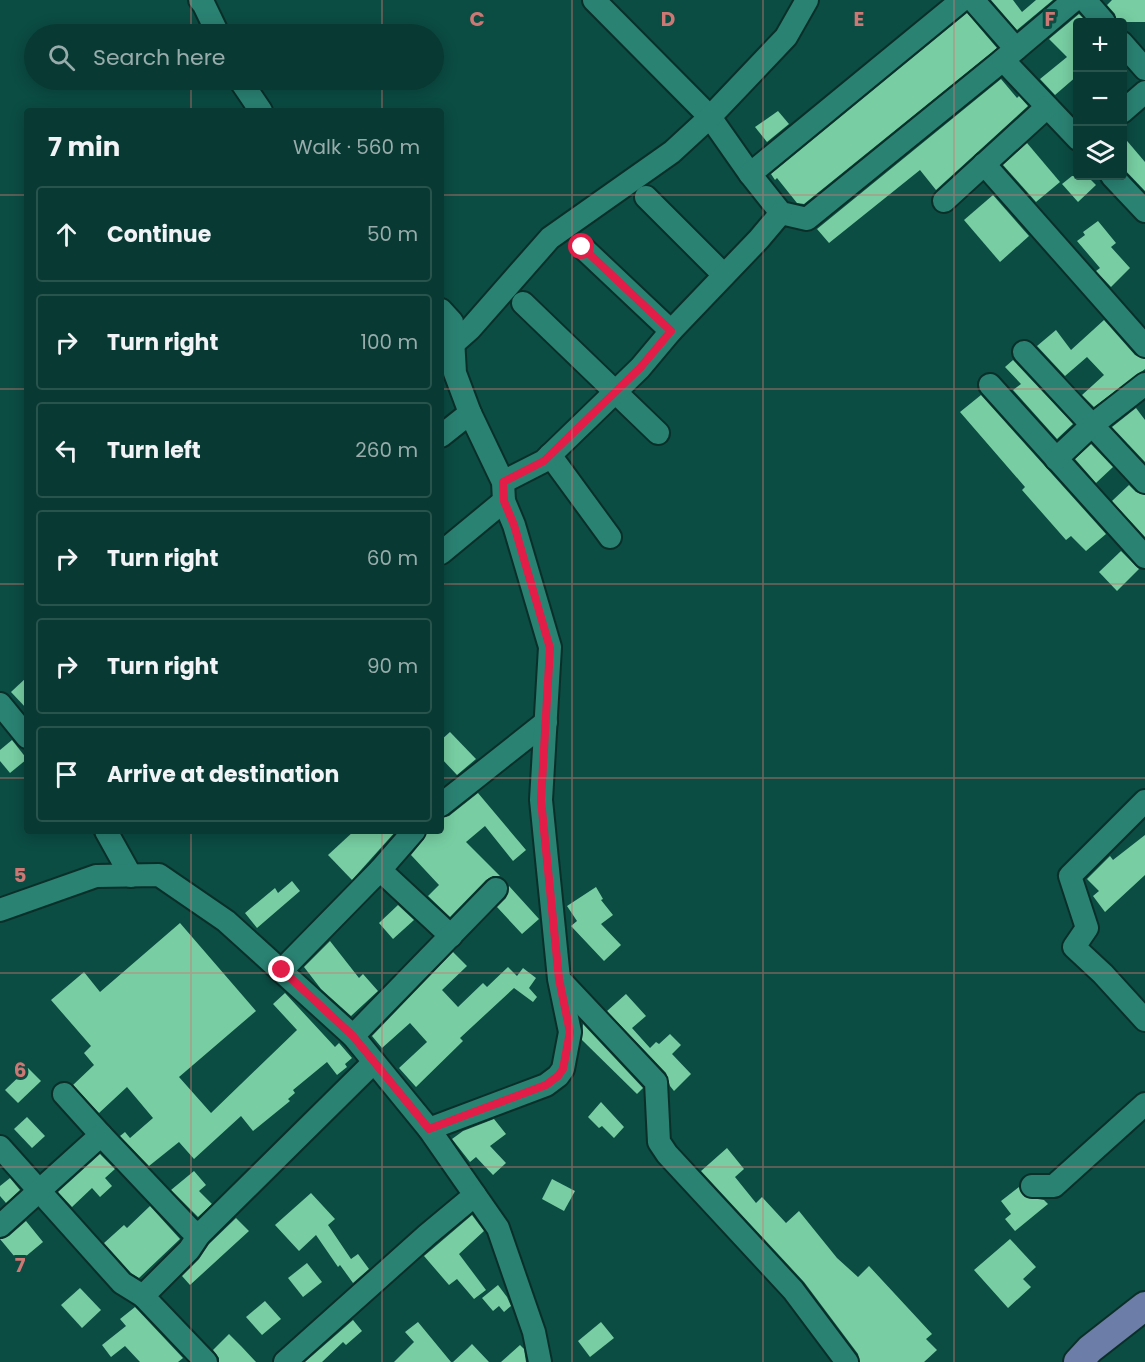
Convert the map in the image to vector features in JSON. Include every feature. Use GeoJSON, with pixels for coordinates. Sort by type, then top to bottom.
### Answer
{"type":"FeatureCollection","features":[{"type":"Feature","properties":{"kind":"main road"},"geometry":{"type":"LineString","coordinates":[[1078,1362],[1090,1349],[1145,1306]]}},
{"type":"Feature","properties":{"kind":"street"},"geometry":{"type":"LineString","coordinates":[[200,0],[213,24]]}},
{"type":"Feature","properties":{"kind":"street"},"geometry":{"type":"LineString","coordinates":[[594,0],[710,117],[781,213],[807,219],[1074,0]]}},
{"type":"Feature","properties":{"kind":"street"},"geometry":{"type":"LineString","coordinates":[[453,344],[470,330],[550,238],[672,152],[710,117],[786,37],[807,0]]}},
{"type":"Feature","properties":{"kind":"street"},"geometry":{"type":"LineString","coordinates":[[750,174],[962,0]]}},
{"type":"Feature","properties":{"kind":"street"},"geometry":{"type":"LineString","coordinates":[[973,0],[1047,107],[1073,135]]}},
{"type":"Feature","properties":{"kind":"street"},"geometry":{"type":"LineString","coordinates":[[1084,0],[1100,18]]}},
{"type":"Feature","properties":{"kind":"street"},"geometry":{"type":"LineString","coordinates":[[1127,49],[1145,69]]}},
{"type":"Feature","properties":{"kind":"street"},"geometry":{"type":"LineString","coordinates":[[247,90],[259,108]]}},
{"type":"Feature","properties":{"kind":"street"},"geometry":{"type":"LineString","coordinates":[[1127,108],[1145,92]]}},
{"type":"Feature","properties":{"kind":"street"},"geometry":{"type":"LineString","coordinates":[[944,201],[1047,107]]}},
{"type":"Feature","properties":{"kind":"street"},"geometry":{"type":"LineString","coordinates":[[984,164],[1145,346]]}},
{"type":"Feature","properties":{"kind":"street"},"geometry":{"type":"LineString","coordinates":[[1116,180],[1145,211]]}},
{"type":"Feature","properties":{"kind":"street"},"geometry":{"type":"LineString","coordinates":[[646,197],[724,275]]}},
{"type":"Feature","properties":{"kind":"street"},"geometry":{"type":"LineString","coordinates":[[444,545],[504,491],[544,461],[640,368],[671,331],[781,213]]}},
{"type":"Feature","properties":{"kind":"street"},"geometry":{"type":"LineString","coordinates":[[582,247],[671,331]]}},
{"type":"Feature","properties":{"kind":"street"},"geometry":{"type":"LineString","coordinates":[[523,303],[658,433]]}},
{"type":"Feature","properties":{"kind":"street"},"geometry":{"type":"LineString","coordinates":[[429,1129],[546,1085],[563,1069],[570,1032],[559,979],[541,800],[550,648],[504,491],[455,373],[452,322],[444,313]]}},
{"type":"Feature","properties":{"kind":"street"},"geometry":{"type":"LineString","coordinates":[[1024,352],[1145,482]]}},
{"type":"Feature","properties":{"kind":"street"},"geometry":{"type":"LineString","coordinates":[[1056,459],[1091,426],[1145,384]]}},
{"type":"Feature","properties":{"kind":"street"},"geometry":{"type":"LineString","coordinates":[[990,385],[1145,557]]}},
{"type":"Feature","properties":{"kind":"street"},"geometry":{"type":"LineString","coordinates":[[444,434],[470,413]]}},
{"type":"Feature","properties":{"kind":"street"},"geometry":{"type":"LineString","coordinates":[[550,454],[610,537]]}},
{"type":"Feature","properties":{"kind":"street"},"geometry":{"type":"LineString","coordinates":[[0,704],[24,733]]}},
{"type":"Feature","properties":{"kind":"street"},"geometry":{"type":"LineString","coordinates":[[444,803],[546,722]]}},
{"type":"Feature","properties":{"kind":"street"},"geometry":{"type":"LineString","coordinates":[[1145,801],[1070,876],[1087,928],[1074,947],[1103,974],[1145,1020]]}},
{"type":"Feature","properties":{"kind":"street"},"geometry":{"type":"LineString","coordinates":[[108,834],[131,876]]}},
{"type":"Feature","properties":{"kind":"street"},"geometry":{"type":"LineString","coordinates":[[282,970],[380,870],[411,834]]}},
{"type":"Feature","properties":{"kind":"street"},"geometry":{"type":"LineString","coordinates":[[380,870],[451,936]]}},
{"type":"Feature","properties":{"kind":"street"},"geometry":{"type":"LineString","coordinates":[[0,910],[96,876],[159,875],[226,921],[353,1036],[429,1129],[498,1227],[534,1332],[540,1362]]}},
{"type":"Feature","properties":{"kind":"street"},"geometry":{"type":"LineString","coordinates":[[353,1036],[496,889]]}},
{"type":"Feature","properties":{"kind":"street"},"geometry":{"type":"LineString","coordinates":[[559,979],[656,1082],[659,1142],[667,1154],[793,1290],[847,1362]]}},
{"type":"Feature","properties":{"kind":"street"},"geometry":{"type":"LineString","coordinates":[[143,1296],[189,1250],[199,1235],[374,1062]]}},
{"type":"Feature","properties":{"kind":"street"},"geometry":{"type":"LineString","coordinates":[[64,1094],[190,1230],[199,1235]]}},
{"type":"Feature","properties":{"kind":"street"},"geometry":{"type":"LineString","coordinates":[[1032,1186],[1054,1186],[1145,1104]]}},
{"type":"Feature","properties":{"kind":"street"},"geometry":{"type":"LineString","coordinates":[[0,1226],[101,1135]]}},
{"type":"Feature","properties":{"kind":"street"},"geometry":{"type":"LineString","coordinates":[[0,1147],[122,1283],[143,1296],[206,1362]]}},
{"type":"Feature","properties":{"kind":"street"},"geometry":{"type":"LineString","coordinates":[[299,1357],[475,1195]]}},
{"type":"Feature","properties":{"kind":"building"},"geometry":{"type":"Polygon","coordinates":[[[991,0],[1013,0],[1022,12],[1036,0],[1053,0],[1017,30],[991,0]]]}},
{"type":"Feature","properties":{"kind":"building"},"geometry":{"type":"Polygon","coordinates":[[[1112,0],[1145,0],[1145,22],[1127,22],[1127,18],[1116,18],[1107,5],[1112,0]]]}},
{"type":"Feature","properties":{"kind":"building"},"geometry":{"type":"Polygon","coordinates":[[[967,13],[997,48],[804,204],[797,203],[771,174],[967,13]]]}},
{"type":"Feature","properties":{"kind":"building"},"geometry":{"type":"Polygon","coordinates":[[[1073,19],[1073,79],[1055,95],[1040,79],[1067,57],[1049,39],[1073,19]]]}},
{"type":"Feature","properties":{"kind":"building"},"geometry":{"type":"Polygon","coordinates":[[[1001,79],[1017,98],[1019,96],[1028,106],[936,190],[920,170],[829,243],[817,229],[1001,79]]]}},
{"type":"Feature","properties":{"kind":"building"},"geometry":{"type":"Polygon","coordinates":[[[778,111],[789,124],[767,142],[755,127],[778,111]]]}},
{"type":"Feature","properties":{"kind":"building"},"geometry":{"type":"Polygon","coordinates":[[[1127,141],[1145,162],[1145,191],[1127,172],[1127,141]]]}},
{"type":"Feature","properties":{"kind":"building"},"geometry":{"type":"Polygon","coordinates":[[[1027,143],[1060,182],[1036,202],[1003,165],[1027,143]]]}},
{"type":"Feature","properties":{"kind":"building"},"geometry":{"type":"Polygon","coordinates":[[[1073,176],[1073,180],[1091,180],[1096,185],[1078,202],[1062,184],[1073,176]]]}},
{"type":"Feature","properties":{"kind":"building"},"geometry":{"type":"Polygon","coordinates":[[[993,195],[1029,236],[1000,262],[964,220],[993,195]]]}},
{"type":"Feature","properties":{"kind":"building"},"geometry":{"type":"Polygon","coordinates":[[[1098,221],[1116,243],[1111,247],[1130,268],[1111,287],[1096,271],[1100,268],[1077,241],[1085,235],[1083,232],[1098,221]]]}},
{"type":"Feature","properties":{"kind":"building"},"geometry":{"type":"Polygon","coordinates":[[[1104,320],[1135,355],[1145,359],[1145,369],[1094,407],[1082,395],[1104,375],[1087,357],[1065,376],[1037,346],[1056,330],[1071,350],[1104,320]]]}},
{"type":"Feature","properties":{"kind":"building"},"geometry":{"type":"Polygon","coordinates":[[[1013,360],[1073,424],[1057,439],[1013,390],[1021,384],[1005,367],[1013,360]]]}},
{"type":"Feature","properties":{"kind":"building"},"geometry":{"type":"Polygon","coordinates":[[[981,395],[1106,534],[1086,551],[1071,536],[1066,540],[1022,490],[1025,487],[960,412],[981,395]]]}},
{"type":"Feature","properties":{"kind":"building"},"geometry":{"type":"Polygon","coordinates":[[[1136,408],[1145,420],[1145,462],[1112,427],[1136,408]]]}},
{"type":"Feature","properties":{"kind":"building"},"geometry":{"type":"Polygon","coordinates":[[[1091,444],[1113,467],[1096,483],[1075,459],[1091,444]]]}},
{"type":"Feature","properties":{"kind":"building"},"geometry":{"type":"Polygon","coordinates":[[[1129,485],[1136,492],[1145,495],[1145,537],[1112,501],[1129,485]]]}},
{"type":"Feature","properties":{"kind":"building"},"geometry":{"type":"Polygon","coordinates":[[[1121,551],[1139,569],[1117,591],[1099,572],[1121,551]]]}},
{"type":"Feature","properties":{"kind":"building"},"geometry":{"type":"Polygon","coordinates":[[[24,680],[24,706],[11,692],[24,680]]]}},
{"type":"Feature","properties":{"kind":"building"},"geometry":{"type":"Polygon","coordinates":[[[450,732],[476,759],[457,775],[444,761],[444,737],[450,732]]]}},
{"type":"Feature","properties":{"kind":"building"},"geometry":{"type":"Polygon","coordinates":[[[12,740],[24,755],[24,761],[10,773],[0,761],[0,750],[12,740]]]}},
{"type":"Feature","properties":{"kind":"building"},"geometry":{"type":"Polygon","coordinates":[[[478,793],[526,850],[513,861],[485,826],[466,842],[500,876],[493,876],[486,880],[450,917],[428,896],[439,885],[411,855],[426,834],[444,834],[444,817],[449,816],[478,793]]]}},
{"type":"Feature","properties":{"kind":"building"},"geometry":{"type":"Polygon","coordinates":[[[351,834],[393,834],[352,880],[328,855],[351,834]]]}},
{"type":"Feature","properties":{"kind":"building"},"geometry":{"type":"Polygon","coordinates":[[[1145,835],[1145,875],[1105,912],[1093,896],[1099,891],[1087,879],[1110,856],[1113,860],[1145,835]]]}},
{"type":"Feature","properties":{"kind":"building"},"geometry":{"type":"Polygon","coordinates":[[[292,881],[300,891],[257,928],[245,913],[275,888],[278,893],[292,881]]]}},
{"type":"Feature","properties":{"kind":"building"},"geometry":{"type":"Polygon","coordinates":[[[509,886],[539,919],[522,934],[497,907],[506,898],[509,886]]]}},
{"type":"Feature","properties":{"kind":"building"},"geometry":{"type":"Polygon","coordinates":[[[596,887],[603,899],[601,900],[613,915],[601,924],[621,945],[604,961],[571,926],[577,921],[567,906],[596,887]]]}},
{"type":"Feature","properties":{"kind":"building"},"geometry":{"type":"Polygon","coordinates":[[[398,905],[414,920],[393,939],[379,923],[398,905]]]}},
{"type":"Feature","properties":{"kind":"building"},"geometry":{"type":"Polygon","coordinates":[[[180,923],[256,1011],[179,1077],[211,1113],[297,1030],[273,1004],[285,993],[335,1047],[339,1043],[352,1058],[345,1064],[347,1067],[337,1075],[327,1062],[293,1090],[295,1093],[288,1099],[290,1101],[253,1131],[241,1116],[194,1159],[179,1142],[149,1166],[120,1136],[125,1132],[130,1138],[153,1118],[127,1087],[99,1113],[73,1085],[94,1065],[84,1053],[91,1046],[51,1000],[84,972],[100,992],[180,923]]]}},
{"type":"Feature","properties":{"kind":"building"},"geometry":{"type":"Polygon","coordinates":[[[330,941],[359,978],[363,974],[378,991],[351,1016],[321,989],[304,967],[330,941]]]}},
{"type":"Feature","properties":{"kind":"building"},"geometry":{"type":"Polygon","coordinates":[[[453,952],[467,966],[442,990],[458,1007],[483,983],[487,987],[508,967],[517,976],[523,968],[536,978],[529,988],[537,997],[533,1002],[514,988],[460,1038],[463,1041],[416,1087],[399,1068],[427,1042],[410,1023],[382,1048],[372,1036],[453,952]]]}},
{"type":"Feature","properties":{"kind":"building"},"geometry":{"type":"Polygon","coordinates":[[[626,994],[646,1016],[632,1028],[650,1048],[656,1042],[659,1044],[670,1034],[681,1045],[672,1054],[691,1074],[674,1091],[666,1073],[607,1011],[626,994]]]}},
{"type":"Feature","properties":{"kind":"building"},"geometry":{"type":"Polygon","coordinates":[[[583,1024],[643,1088],[637,1094],[582,1040],[583,1024]]]}},
{"type":"Feature","properties":{"kind":"building"},"geometry":{"type":"Polygon","coordinates":[[[28,1068],[41,1081],[18,1103],[5,1090],[28,1068]]]}},
{"type":"Feature","properties":{"kind":"building"},"geometry":{"type":"Polygon","coordinates":[[[601,1102],[624,1127],[614,1138],[588,1117],[601,1102]]]}},
{"type":"Feature","properties":{"kind":"building"},"geometry":{"type":"Polygon","coordinates":[[[27,1117],[45,1136],[32,1148],[14,1129],[27,1117]]]}},
{"type":"Feature","properties":{"kind":"building"},"geometry":{"type":"Polygon","coordinates":[[[494,1119],[506,1134],[490,1146],[506,1163],[493,1175],[476,1157],[470,1162],[452,1139],[463,1131],[494,1119]]]}},
{"type":"Feature","properties":{"kind":"building"},"geometry":{"type":"Polygon","coordinates":[[[727,1148],[744,1169],[735,1177],[756,1203],[762,1197],[786,1223],[799,1211],[837,1258],[858,1277],[869,1266],[932,1334],[926,1339],[937,1350],[924,1362],[860,1362],[858,1354],[804,1282],[701,1171],[727,1148]]]}},
{"type":"Feature","properties":{"kind":"building"},"geometry":{"type":"Polygon","coordinates":[[[100,1154],[115,1169],[105,1178],[112,1186],[100,1197],[92,1188],[72,1207],[58,1192],[100,1154]]]}},
{"type":"Feature","properties":{"kind":"building"},"geometry":{"type":"Polygon","coordinates":[[[194,1171],[206,1185],[199,1191],[212,1204],[198,1217],[171,1190],[194,1171]]]}},
{"type":"Feature","properties":{"kind":"building"},"geometry":{"type":"Polygon","coordinates":[[[10,1178],[20,1190],[6,1203],[0,1196],[0,1186],[10,1178]]]}},
{"type":"Feature","properties":{"kind":"building"},"geometry":{"type":"Polygon","coordinates":[[[552,1179],[575,1191],[564,1211],[542,1199],[552,1179]]]}},
{"type":"Feature","properties":{"kind":"building"},"geometry":{"type":"Polygon","coordinates":[[[1019,1187],[1025,1197],[1044,1200],[1048,1204],[1015,1231],[1005,1219],[1011,1214],[1001,1201],[1019,1187]]]}},
{"type":"Feature","properties":{"kind":"building"},"geometry":{"type":"Polygon","coordinates":[[[311,1193],[335,1219],[328,1225],[351,1259],[358,1254],[369,1269],[353,1283],[340,1265],[338,1267],[316,1235],[299,1251],[275,1225],[311,1193]]]}},
{"type":"Feature","properties":{"kind":"building"},"geometry":{"type":"Polygon","coordinates":[[[150,1206],[180,1239],[139,1278],[131,1273],[104,1243],[124,1225],[127,1228],[150,1206]]]}},
{"type":"Feature","properties":{"kind":"building"},"geometry":{"type":"Polygon","coordinates":[[[472,1215],[484,1231],[459,1254],[486,1290],[474,1299],[457,1279],[449,1285],[424,1256],[472,1215]]]}},
{"type":"Feature","properties":{"kind":"building"},"geometry":{"type":"Polygon","coordinates":[[[236,1218],[249,1231],[190,1285],[182,1276],[199,1259],[209,1244],[236,1218]]]}},
{"type":"Feature","properties":{"kind":"building"},"geometry":{"type":"Polygon","coordinates":[[[26,1221],[43,1242],[19,1262],[0,1239],[9,1236],[26,1221]]]}},
{"type":"Feature","properties":{"kind":"building"},"geometry":{"type":"Polygon","coordinates":[[[1010,1239],[1036,1267],[1023,1279],[1031,1287],[1008,1308],[974,1270],[1010,1239]]]}},
{"type":"Feature","properties":{"kind":"building"},"geometry":{"type":"Polygon","coordinates":[[[307,1263],[322,1282],[303,1297],[288,1278],[307,1263]]]}},
{"type":"Feature","properties":{"kind":"building"},"geometry":{"type":"Polygon","coordinates":[[[498,1285],[511,1306],[504,1312],[499,1306],[493,1311],[482,1298],[498,1285]]]}},
{"type":"Feature","properties":{"kind":"building"},"geometry":{"type":"Polygon","coordinates":[[[80,1288],[101,1310],[82,1328],[61,1305],[80,1288]]]}},
{"type":"Feature","properties":{"kind":"building"},"geometry":{"type":"Polygon","coordinates":[[[265,1301],[281,1319],[262,1335],[246,1317],[265,1301]]]}},
{"type":"Feature","properties":{"kind":"building"},"geometry":{"type":"Polygon","coordinates":[[[135,1307],[183,1358],[178,1362],[140,1362],[125,1346],[111,1357],[102,1345],[126,1326],[120,1319],[135,1307]]]}},
{"type":"Feature","properties":{"kind":"building"},"geometry":{"type":"Polygon","coordinates":[[[353,1320],[362,1331],[346,1345],[343,1342],[322,1362],[305,1362],[353,1320]]]}},
{"type":"Feature","properties":{"kind":"building"},"geometry":{"type":"Polygon","coordinates":[[[418,1322],[451,1362],[394,1362],[414,1342],[405,1332],[418,1322]]]}},
{"type":"Feature","properties":{"kind":"building"},"geometry":{"type":"Polygon","coordinates":[[[601,1322],[614,1338],[590,1357],[578,1341],[601,1322]]]}},
{"type":"Feature","properties":{"kind":"building"},"geometry":{"type":"Polygon","coordinates":[[[229,1334],[256,1362],[219,1362],[213,1350],[229,1334]]]}},
{"type":"Feature","properties":{"kind":"building"},"geometry":{"type":"Polygon","coordinates":[[[472,1344],[489,1362],[453,1362],[467,1349],[472,1344]]]}},
{"type":"Feature","properties":{"kind":"building"},"geometry":{"type":"Polygon","coordinates":[[[520,1345],[524,1349],[526,1362],[501,1362],[520,1345]]]}},
{"type":"Feature","properties":{"kind":"route"},"geometry":{"type":"LineString","coordinates":[[282,970],[353,1036],[429,1129],[546,1085],[563,1069],[570,1032],[559,979],[541,800],[550,648],[514,525],[504,501],[503,482],[544,461],[640,368],[671,331],[582,247]]}}]}
